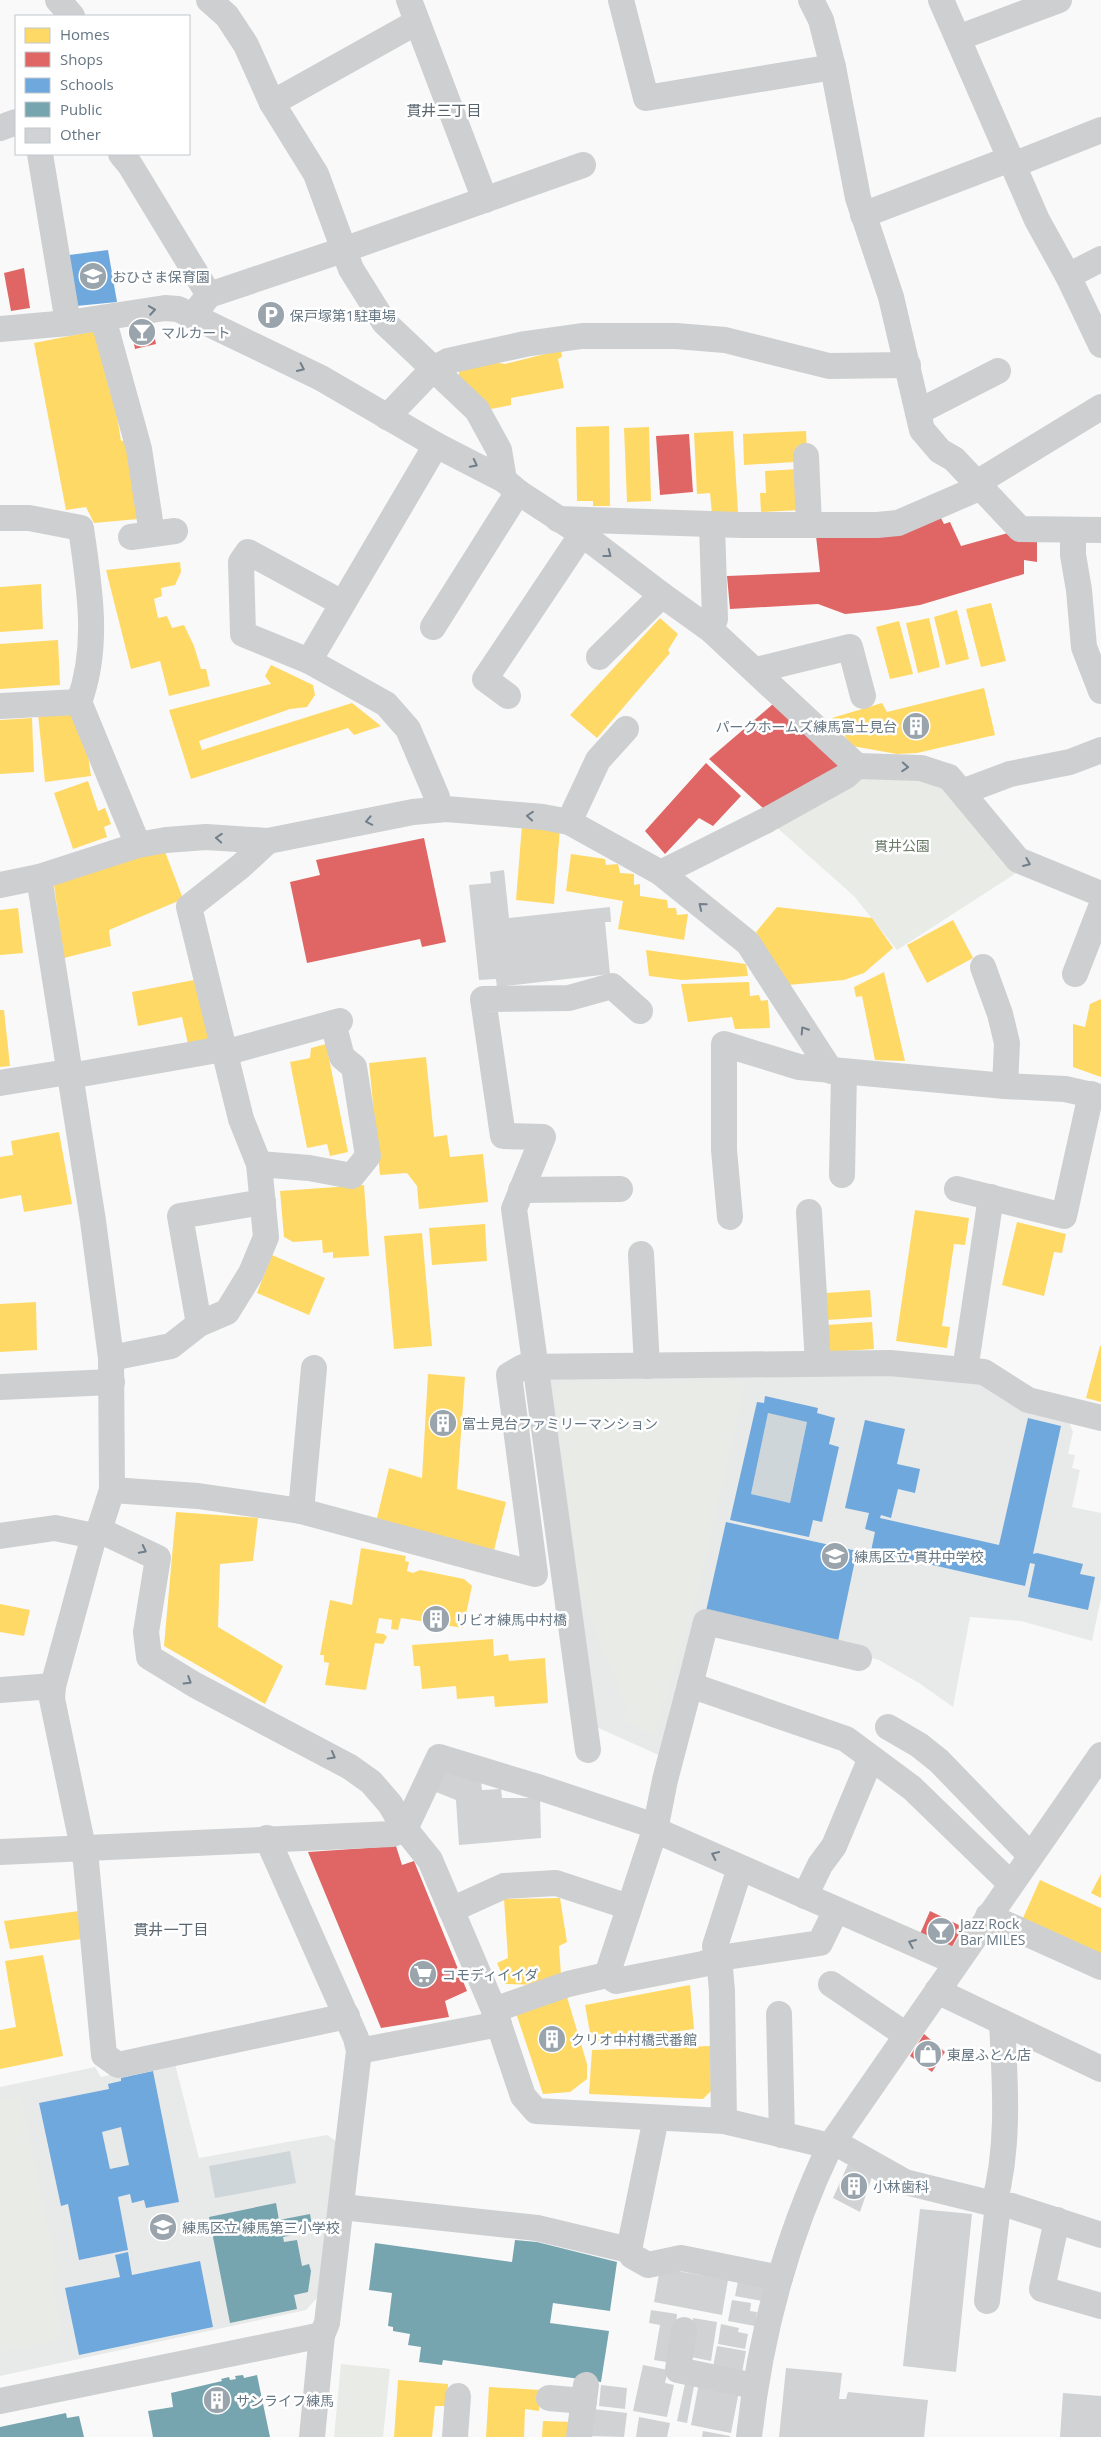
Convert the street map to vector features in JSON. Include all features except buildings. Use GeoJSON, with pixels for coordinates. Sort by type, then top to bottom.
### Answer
{"type":"FeatureCollection","features":[{"type":"Feature","properties":{"kind":"street"},"geometry":{"type":"LineString","coordinates":[[58,0],[71,15]]}},
{"type":"Feature","properties":{"kind":"street"},"geometry":{"type":"LineString","coordinates":[[209,0],[227,16],[246,45],[272,103],[316,174],[351,269],[384,322],[477,410],[499,450],[511,486],[433,627]]}},
{"type":"Feature","properties":{"kind":"street"},"geometry":{"type":"LineString","coordinates":[[621,0],[646,98],[833,67]]}},
{"type":"Feature","properties":{"kind":"street"},"geometry":{"type":"LineString","coordinates":[[812,0],[820,20],[833,67],[858,198],[891,297],[922,430],[940,451],[954,460],[1020,529],[1101,530]]}},
{"type":"Feature","properties":{"kind":"street"},"geometry":{"type":"LineString","coordinates":[[941,0],[1037,220],[1098,329]]}},
{"type":"Feature","properties":{"kind":"street"},"geometry":{"type":"LineString","coordinates":[[958,38],[1059,0]]}},
{"type":"Feature","properties":{"kind":"street"},"geometry":{"type":"LineString","coordinates":[[272,103],[413,11],[485,200]]}},
{"type":"Feature","properties":{"kind":"street"},"geometry":{"type":"LineString","coordinates":[[0,128],[15,122]]}},
{"type":"Feature","properties":{"kind":"street"},"geometry":{"type":"LineString","coordinates":[[863,215],[1101,130]]}},
{"type":"Feature","properties":{"kind":"street"},"geometry":{"type":"LineString","coordinates":[[40,155],[68,323]]}},
{"type":"Feature","properties":{"kind":"street"},"geometry":{"type":"LineString","coordinates":[[122,155],[135,173],[209,294]]}},
{"type":"Feature","properties":{"kind":"street"},"geometry":{"type":"LineString","coordinates":[[192,316],[209,294],[343,250],[583,165]]}},
{"type":"Feature","properties":{"kind":"street"},"geometry":{"type":"LineString","coordinates":[[1068,276],[1101,259]]}},
{"type":"Feature","properties":{"kind":"street"},"geometry":{"type":"LineString","coordinates":[[0,328],[68,323],[165,308],[178,309],[321,378],[511,486],[582,534],[662,596],[711,630],[857,766],[921,768],[949,777],[1018,860],[1101,894]]}},
{"type":"Feature","properties":{"kind":"street"},"geometry":{"type":"LineString","coordinates":[[103,318],[139,449],[153,534]]}},
{"type":"Feature","properties":{"kind":"street"},"geometry":{"type":"LineString","coordinates":[[387,417],[433,369],[448,361],[525,344],[598,336],[676,336],[725,340],[829,366],[908,365]]}},
{"type":"Feature","properties":{"kind":"street"},"geometry":{"type":"LineString","coordinates":[[918,412],[998,371]]}},
{"type":"Feature","properties":{"kind":"street"},"geometry":{"type":"LineString","coordinates":[[558,519],[712,524],[809,525],[898,523],[977,486],[1101,407]]}},
{"type":"Feature","properties":{"kind":"street"},"geometry":{"type":"LineString","coordinates":[[309,661],[436,445]]}},
{"type":"Feature","properties":{"kind":"street"},"geometry":{"type":"LineString","coordinates":[[806,456],[809,525]]}},
{"type":"Feature","properties":{"kind":"street"},"geometry":{"type":"LineString","coordinates":[[0,518],[29,518],[81,528],[91,597],[89,660],[86,684],[79,702],[138,846]]}},
{"type":"Feature","properties":{"kind":"street"},"geometry":{"type":"LineString","coordinates":[[711,630],[716,619],[712,524]]}},
{"type":"Feature","properties":{"kind":"street"},"geometry":{"type":"LineString","coordinates":[[1073,530],[1073,555],[1079,590],[1084,648],[1101,691]]}},
{"type":"Feature","properties":{"kind":"street"},"geometry":{"type":"LineString","coordinates":[[508,696],[485,679],[582,534]]}},
{"type":"Feature","properties":{"kind":"street"},"geometry":{"type":"LineString","coordinates":[[342,603],[248,552],[241,562],[243,634],[309,661],[386,704],[408,729],[437,797],[436,809]]}},
{"type":"Feature","properties":{"kind":"street"},"geometry":{"type":"LineString","coordinates":[[599,657],[662,596]]}},
{"type":"Feature","properties":{"kind":"street"},"geometry":{"type":"LineString","coordinates":[[756,670],[850,647],[863,696]]}},
{"type":"Feature","properties":{"kind":"street"},"geometry":{"type":"LineString","coordinates":[[0,706],[79,702]]}},
{"type":"Feature","properties":{"kind":"street"},"geometry":{"type":"LineString","coordinates":[[569,822],[598,760],[626,729]]}},
{"type":"Feature","properties":{"kind":"street"},"geometry":{"type":"LineString","coordinates":[[962,792],[1010,774],[1070,762],[1101,750]]}},
{"type":"Feature","properties":{"kind":"street"},"geometry":{"type":"LineString","coordinates":[[661,873],[767,820],[846,776],[857,766]]}},
{"type":"Feature","properties":{"kind":"street"},"geometry":{"type":"LineString","coordinates":[[0,885],[39,877],[138,846],[166,840],[206,837],[268,841],[436,809],[543,817],[569,822],[661,873],[748,943],[837,1072],[842,1175]]}},
{"type":"Feature","properties":{"kind":"street"},"geometry":{"type":"LineString","coordinates":[[0,1387],[112,1370],[171,1346],[199,1324],[227,1312],[251,1273],[266,1237],[259,1164],[241,1119],[189,907],[241,866],[268,841]]}},
{"type":"Feature","properties":{"kind":"street"},"geometry":{"type":"LineString","coordinates":[[39,877],[112,1370],[112,1490],[96,1533],[53,1686],[52,1699],[82,1846],[104,2055],[118,2065],[347,2016]]}},
{"type":"Feature","properties":{"kind":"street"},"geometry":{"type":"LineString","coordinates":[[1075,974],[1101,907]]}},
{"type":"Feature","properties":{"kind":"street"},"geometry":{"type":"LineString","coordinates":[[983,967],[1000,1014],[1006,1043],[1005,1086]]}},
{"type":"Feature","properties":{"kind":"street"},"geometry":{"type":"LineString","coordinates":[[588,1750],[514,1209],[543,1137],[503,1136],[483,999],[569,998],[612,986],[640,1011]]}},
{"type":"Feature","properties":{"kind":"street"},"geometry":{"type":"LineString","coordinates":[[0,1083],[224,1051],[337,1022],[342,1057],[354,1067],[368,1156],[352,1176],[309,1168],[259,1164]]}},
{"type":"Feature","properties":{"kind":"street"},"geometry":{"type":"LineString","coordinates":[[730,1217],[724,1150],[724,1044],[799,1067],[1005,1086],[1064,1089],[1096,1096],[1064,1216],[957,1189]]}},
{"type":"Feature","properties":{"kind":"street"},"geometry":{"type":"LineString","coordinates":[[521,1190],[620,1189]]}},
{"type":"Feature","properties":{"kind":"street"},"geometry":{"type":"LineString","coordinates":[[965,1370],[991,1198]]}},
{"type":"Feature","properties":{"kind":"street"},"geometry":{"type":"LineString","coordinates":[[199,1324],[180,1216],[263,1202]]}},
{"type":"Feature","properties":{"kind":"street"},"geometry":{"type":"LineString","coordinates":[[809,1212],[818,1363]]}},
{"type":"Feature","properties":{"kind":"street"},"geometry":{"type":"LineString","coordinates":[[641,1254],[647,1366]]}},
{"type":"Feature","properties":{"kind":"street"},"geometry":{"type":"LineString","coordinates":[[112,1490],[198,1496],[301,1511],[535,1574],[509,1375],[523,1367],[890,1363],[984,1372],[1028,1400],[1101,1418]]}},
{"type":"Feature","properties":{"kind":"street"},"geometry":{"type":"LineString","coordinates":[[301,1511],[314,1368]]}},
{"type":"Feature","properties":{"kind":"street"},"geometry":{"type":"LineString","coordinates":[[0,1536],[55,1528],[96,1533],[158,1558],[146,1632],[149,1656],[195,1685],[350,1766],[371,1782],[390,1804],[406,1829],[430,1860],[496,2017],[523,2096],[536,2110],[724,2121],[782,2135],[832,2144],[905,2182],[996,2204],[1012,2206],[1101,2235]]}},
{"type":"Feature","properties":{"kind":"street"},"geometry":{"type":"LineString","coordinates":[[608,1975],[655,1828],[706,1622],[859,1658]]}},
{"type":"Feature","properties":{"kind":"street"},"geometry":{"type":"LineString","coordinates":[[690,1685],[846,1739],[912,1788],[1010,1883]]}},
{"type":"Feature","properties":{"kind":"street"},"geometry":{"type":"LineString","coordinates":[[0,1690],[53,1686]]}},
{"type":"Feature","properties":{"kind":"street"},"geometry":{"type":"LineString","coordinates":[[888,1727],[919,1745],[939,1761],[1030,1855]]}},
{"type":"Feature","properties":{"kind":"street"},"geometry":{"type":"LineString","coordinates":[[749,2437],[754,2386],[760,2354],[780,2278],[808,2193],[832,2144],[1010,1883],[1101,1755]]}},
{"type":"Feature","properties":{"kind":"street"},"geometry":{"type":"LineString","coordinates":[[0,1852],[82,1846],[392,1834],[406,1829],[439,1757],[541,1788],[655,1828],[740,1868],[956,1962]]}},
{"type":"Feature","properties":{"kind":"street"},"geometry":{"type":"LineString","coordinates":[[805,1896],[820,1865],[834,1846],[871,1758]]}},
{"type":"Feature","properties":{"kind":"street"},"geometry":{"type":"LineString","coordinates":[[267,1838],[347,2016],[359,2051],[327,2324],[322,2335],[312,2437]]}},
{"type":"Feature","properties":{"kind":"street"},"geometry":{"type":"LineString","coordinates":[[724,2121],[722,1991],[719,1958],[715,1946],[740,1868]]}},
{"type":"Feature","properties":{"kind":"street"},"geometry":{"type":"LineString","coordinates":[[451,1910],[504,1886],[556,1883],[629,1907]]}},
{"type":"Feature","properties":{"kind":"street"},"geometry":{"type":"LineString","coordinates":[[359,2051],[496,2017],[568,1984],[608,1975],[616,1981],[703,1964],[719,1958],[820,1943],[836,1910]]}},
{"type":"Feature","properties":{"kind":"street"},"geometry":{"type":"LineString","coordinates":[[988,1916],[1101,1968]]}},
{"type":"Feature","properties":{"kind":"street"},"geometry":{"type":"LineString","coordinates":[[831,1984],[906,2035]]}},
{"type":"Feature","properties":{"kind":"street"},"geometry":{"type":"LineString","coordinates":[[936,1991],[1101,2069]]}},
{"type":"Feature","properties":{"kind":"street"},"geometry":{"type":"LineString","coordinates":[[779,2014],[782,2135]]}},
{"type":"Feature","properties":{"kind":"street"},"geometry":{"type":"LineString","coordinates":[[987,2300],[996,2204],[1004,2150],[1005,2092],[1002,2022]]}},
{"type":"Feature","properties":{"kind":"street"},"geometry":{"type":"LineString","coordinates":[[656,2118],[629,2250],[632,2256],[648,2265],[681,2258],[780,2278]]}},
{"type":"Feature","properties":{"kind":"street"},"geometry":{"type":"LineString","coordinates":[[342,2206],[537,2228],[629,2250]]}},
{"type":"Feature","properties":{"kind":"street"},"geometry":{"type":"LineString","coordinates":[[1057,2220],[1042,2289],[1101,2306]]}},
{"type":"Feature","properties":{"kind":"street"},"geometry":{"type":"LineString","coordinates":[[684,2330],[678,2370],[754,2386]]}},
{"type":"Feature","properties":{"kind":"street"},"geometry":{"type":"LineString","coordinates":[[0,2401],[322,2335]]}},
{"type":"Feature","properties":{"kind":"street"},"geometry":{"type":"LineString","coordinates":[[548,2398],[585,2393],[579,2437]]}},
{"type":"Feature","properties":{"kind":"street"},"geometry":{"type":"LineString","coordinates":[[455,2437],[458,2396]]}},
{"type":"Feature","properties":{"kind":"shaded area","name":"練馬区立 貫井中学校"},"geometry":{"type":"Polygon","coordinates":[[[875,1370],[981,1381],[1069,1422],[1073,1432],[1068,1454],[1075,1455],[1072,1468],[1080,1470],[1072,1507],[1101,1513],[1101,1598],[1092,1641],[1021,1621],[970,1617],[953,1707],[919,1683],[879,1660],[702,1612],[663,1757],[594,1726],[546,1372],[875,1370]]]}},
{"type":"Feature","properties":{"kind":"shaded area"},"geometry":{"type":"Polygon","coordinates":[[[768,1413],[807,1422],[790,1503],[751,1494],[768,1413]]]}},
{"type":"Feature","properties":{"kind":"shaded area","name":"練馬区立 練馬第三小学校"},"geometry":{"type":"Polygon","coordinates":[[[174,2060],[199,2158],[327,2135],[336,2141],[318,2297],[306,2310],[0,2376],[0,2087],[95,2067],[101,2077],[174,2060]]]}},
{"type":"Feature","properties":{"kind":"shaded area"},"geometry":{"type":"Polygon","coordinates":[[[290,2151],[296,2183],[215,2198],[209,2166],[290,2151]]]}},
{"type":"Feature","properties":{"kind":"green space","name":"貫井公園"},"geometry":{"type":"Polygon","coordinates":[[[871,774],[904,775],[946,786],[1018,872],[897,950],[854,896],[774,825],[871,774]]]}},
{"type":"Feature","properties":{"kind":"green space"},"geometry":{"type":"Polygon","coordinates":[[[746,1381],[697,1596],[654,1736],[624,1720],[626,1705],[593,1625],[579,1584],[554,1391],[566,1382],[746,1381]]]}},
{"type":"Feature","properties":{"kind":"green space"},"geometry":{"type":"Polygon","coordinates":[[[21,2096],[57,2270],[53,2281],[61,2333],[56,2341],[0,2353],[0,2101],[21,2096]]]}},
{"type":"Feature","properties":{"kind":"green space"},"geometry":{"type":"Polygon","coordinates":[[[341,2364],[390,2369],[383,2437],[334,2437],[341,2364]]]}},
{"type":"Feature","properties":{"kind":"place","name":"おひさま保育園"},"geometry":{"type":"Point","coordinates":[93,276]}},
{"type":"Feature","properties":{"kind":"place","name":"保戸塚第1駐車場"},"geometry":{"type":"Point","coordinates":[271,315]}},
{"type":"Feature","properties":{"kind":"place","name":"マルカート"},"geometry":{"type":"Point","coordinates":[142,332]}},
{"type":"Feature","properties":{"kind":"place","name":"パークホームズ練馬富士見台"},"geometry":{"type":"Point","coordinates":[916,726]}},
{"type":"Feature","properties":{"kind":"place","name":"富士見台ファミリーマンション"},"geometry":{"type":"Point","coordinates":[443,1423]}},
{"type":"Feature","properties":{"kind":"place","name":"練馬区立 貫井中学校"},"geometry":{"type":"Point","coordinates":[835,1556]}},
{"type":"Feature","properties":{"kind":"place","name":"リビオ練馬中村橋"},"geometry":{"type":"Point","coordinates":[436,1619]}},
{"type":"Feature","properties":{"kind":"place","name":"Jazz Rock Bar MILES"},"geometry":{"type":"Point","coordinates":[941,1931]}},
{"type":"Feature","properties":{"kind":"place","name":"コモディイイダ"},"geometry":{"type":"Point","coordinates":[423,1974]}},
{"type":"Feature","properties":{"kind":"place","name":"クリオ中村橋弐番館"},"geometry":{"type":"Point","coordinates":[552,2039]}},
{"type":"Feature","properties":{"kind":"place","name":"東屋ふとん店"},"geometry":{"type":"Point","coordinates":[928,2054]}},
{"type":"Feature","properties":{"kind":"place","name":"小林歯科"},"geometry":{"type":"Point","coordinates":[854,2186]}},
{"type":"Feature","properties":{"kind":"place","name":"練馬区立 練馬第三小学校"},"geometry":{"type":"Point","coordinates":[163,2227]}},
{"type":"Feature","properties":{"kind":"place","name":"サンライフ練馬"},"geometry":{"type":"Point","coordinates":[217,2400]}},
{"type":"Feature","properties":{"kind":"district","name":"貫井三丁目"},"geometry":{"type":"Point","coordinates":[444,110]}},
{"type":"Feature","properties":{"kind":"district","name":"貫井一丁目"},"geometry":{"type":"Point","coordinates":[171,1929]}}]}
